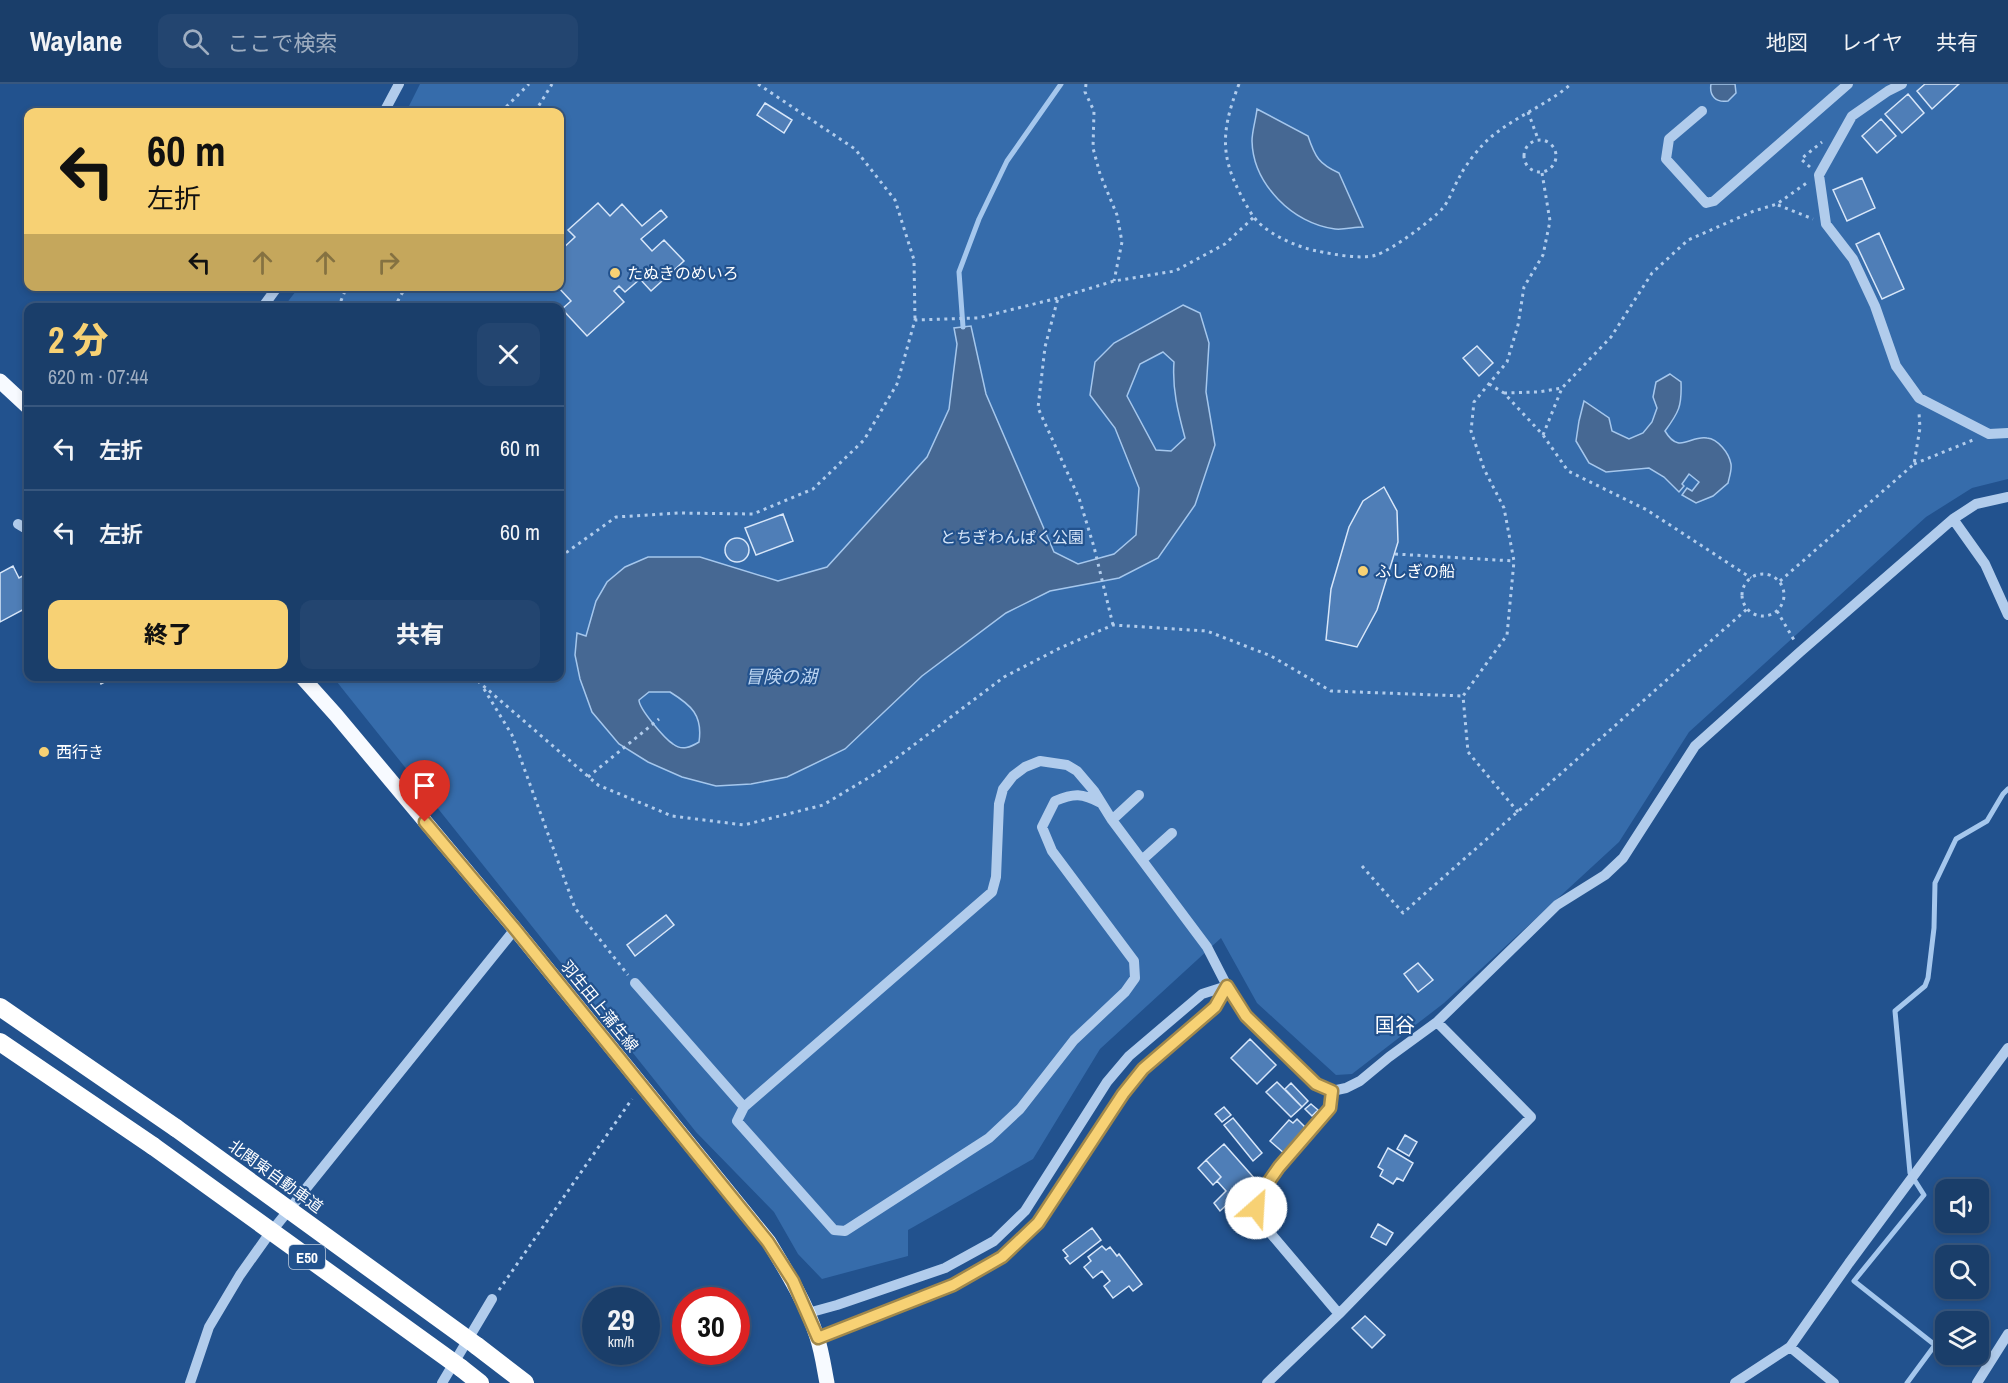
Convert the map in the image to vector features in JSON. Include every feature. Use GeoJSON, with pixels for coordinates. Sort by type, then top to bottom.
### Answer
{"type":"FeatureCollection","features":[{"type":"Feature","properties":{"kind":"highway","name":"北関東自動車道"},"geometry":{"type":"LineString","coordinates":[[0,1007],[176,1128],[525,1383]]}},
{"type":"Feature","properties":{"kind":"highway","name":"E50"},"geometry":{"type":"LineString","coordinates":[[0,1042],[153,1146],[480,1383]]}},
{"type":"Feature","properties":{"kind":"highway"},"geometry":{"type":"LineString","coordinates":[[0,1050],[98,1109]]}},
{"type":"Feature","properties":{"kind":"main road"},"geometry":{"type":"LineString","coordinates":[[0,381],[24,403]]}},
{"type":"Feature","properties":{"kind":"main road","name":"羽生田上蒲生線"},"geometry":{"type":"LineString","coordinates":[[305,681],[515,929],[768,1242],[793,1281],[808,1313],[818,1338],[827,1383]]}},
{"type":"Feature","properties":{"kind":"street"},"geometry":{"type":"LineString","coordinates":[[386,108],[399,84]]}},
{"type":"Feature","properties":{"kind":"street"},"geometry":{"type":"LineString","coordinates":[[1702,111],[1669,139],[1666,159],[1706,203],[1714,201],[1848,84]]}},
{"type":"Feature","properties":{"kind":"street"},"geometry":{"type":"LineString","coordinates":[[1902,84],[1888,91],[1852,117],[1819,175],[1826,224],[1853,259],[1875,306],[1896,366],[1919,398],[1989,434],[2008,433]]}},
{"type":"Feature","properties":{"kind":"street"},"geometry":{"type":"LineString","coordinates":[[1101,804],[1088,796],[1071,794],[1055,801],[1042,827],[1052,851],[1134,961],[1135,978],[1125,993],[1074,1040],[1020,1109],[989,1138],[845,1231],[834,1230],[737,1121],[744,1107],[992,892],[996,877],[999,804],[1003,789],[1013,776],[1025,767],[1040,761],[1067,765],[1077,771],[1095,791],[1112,820],[1207,947],[1246,1016],[1316,1084],[1332,1091],[1360,1082],[1389,1057],[1437,1022],[1557,905],[1605,875],[1623,858],[1695,746],[1800,652],[1953,519],[1976,504],[2008,496]]}},
{"type":"Feature","properties":{"kind":"street"},"geometry":{"type":"LineString","coordinates":[[1953,519],[1985,564],[2008,615]]}},
{"type":"Feature","properties":{"kind":"street"},"geometry":{"type":"LineString","coordinates":[[18,524],[24,528]]}},
{"type":"Feature","properties":{"kind":"street"},"geometry":{"type":"LineString","coordinates":[[1112,820],[1139,795]]}},
{"type":"Feature","properties":{"kind":"street"},"geometry":{"type":"LineString","coordinates":[[1142,860],[1172,833]]}},
{"type":"Feature","properties":{"kind":"street"},"geometry":{"type":"LineString","coordinates":[[190,1383],[209,1327],[240,1275],[267,1237],[515,929]]}},
{"type":"Feature","properties":{"kind":"street"},"geometry":{"type":"LineString","coordinates":[[635,983],[744,1107]]}},
{"type":"Feature","properties":{"kind":"street"},"geometry":{"type":"LineString","coordinates":[[808,1313],[945,1268],[994,1241],[1025,1211],[1107,1082],[1129,1056],[1202,994],[1227,986]]}},
{"type":"Feature","properties":{"kind":"street"},"geometry":{"type":"LineString","coordinates":[[818,1338],[953,1285],[1002,1257],[1038,1223],[1123,1094],[1143,1069],[1215,1007],[1227,986]]}},
{"type":"Feature","properties":{"kind":"street"},"geometry":{"type":"LineString","coordinates":[[1267,1383],[1340,1314],[1531,1117],[1437,1022]]}},
{"type":"Feature","properties":{"kind":"street"},"geometry":{"type":"LineString","coordinates":[[1735,1383],[1790,1347],[1849,1263],[2008,1048]]}},
{"type":"Feature","properties":{"kind":"street"},"geometry":{"type":"LineString","coordinates":[[1332,1091],[1330,1108],[1279,1167],[1258,1197],[1256,1208],[1261,1222],[1340,1314]]}},
{"type":"Feature","properties":{"kind":"street"},"geometry":{"type":"LineString","coordinates":[[442,1383],[492,1299]]}},
{"type":"Feature","properties":{"kind":"street"},"geometry":{"type":"LineString","coordinates":[[1977,1383],[2008,1334]]}},
{"type":"Feature","properties":{"kind":"street"},"geometry":{"type":"LineString","coordinates":[[1790,1347],[1834,1383]]}},
{"type":"Feature","properties":{"kind":"path"},"geometry":{"type":"LineString","coordinates":[[505,108],[529,84]]}},
{"type":"Feature","properties":{"kind":"path"},"geometry":{"type":"LineString","coordinates":[[537,108],[552,84]]}},
{"type":"Feature","properties":{"kind":"path"},"geometry":{"type":"LineString","coordinates":[[564,554],[616,517],[679,513],[753,514],[813,489],[864,440],[897,384],[915,320],[914,260],[895,200],[855,149],[758,84]]}},
{"type":"Feature","properties":{"kind":"path"},"geometry":{"type":"LineString","coordinates":[[1086,84],[1085,92],[1094,111],[1093,148],[1100,174],[1117,214],[1122,242],[1114,281]]}},
{"type":"Feature","properties":{"kind":"path"},"geometry":{"type":"LineString","coordinates":[[1239,84],[1228,112],[1224,134],[1226,160],[1236,189],[1254,217],[1275,234],[1304,249],[1341,256],[1375,255],[1412,234],[1443,207],[1460,174],[1490,138],[1571,84]]}},
{"type":"Feature","properties":{"kind":"path"},"geometry":{"type":"LineString","coordinates":[[1528,112],[1538,140]]}},
{"type":"Feature","properties":{"kind":"path"},"geometry":{"type":"LineString","coordinates":[[1544,435],[1562,388],[1611,337],[1652,273],[1688,240],[1754,211],[1777,204],[1819,175],[1801,159],[1829,135],[1812,115]]}},
{"type":"Feature","properties":{"kind":"path"},"geometry":{"type":"LineString","coordinates":[[1538,140],[1551,143],[1557,154],[1554,167],[1542,173],[1530,170],[1523,158],[1527,146],[1538,140]]}},
{"type":"Feature","properties":{"kind":"path"},"geometry":{"type":"LineString","coordinates":[[1518,812],[1468,752],[1463,696],[1507,635],[1514,561],[1504,508],[1484,469],[1471,431],[1474,402],[1507,362],[1518,325],[1524,287],[1543,255],[1550,221],[1542,173]]}},
{"type":"Feature","properties":{"kind":"path"},"geometry":{"type":"LineString","coordinates":[[1777,204],[1826,224]]}},
{"type":"Feature","properties":{"kind":"path"},"geometry":{"type":"LineString","coordinates":[[915,320],[978,318],[1114,281],[1175,271],[1225,244],[1254,217]]}},
{"type":"Feature","properties":{"kind":"path"},"geometry":{"type":"LineString","coordinates":[[1058,298],[1045,347],[1038,408],[1079,498],[1094,547],[1113,625]]}},
{"type":"Feature","properties":{"kind":"path"},"geometry":{"type":"LineString","coordinates":[[1488,384],[1504,393],[1544,435],[1568,471],[1647,510],[1750,578]]}},
{"type":"Feature","properties":{"kind":"path"},"geometry":{"type":"LineString","coordinates":[[1504,393],[1538,392],[1562,388]]}},
{"type":"Feature","properties":{"kind":"path"},"geometry":{"type":"LineString","coordinates":[[1914,464],[1920,428],[1919,398]]}},
{"type":"Feature","properties":{"kind":"path"},"geometry":{"type":"LineString","coordinates":[[1780,581],[1914,464],[1989,434]]}},
{"type":"Feature","properties":{"kind":"path"},"geometry":{"type":"LineString","coordinates":[[1395,554],[1514,561]]}},
{"type":"Feature","properties":{"kind":"path"},"geometry":{"type":"LineString","coordinates":[[1769,573],[1780,581],[1785,593],[1782,606],[1771,615],[1758,616],[1746,609],[1742,596],[1745,583],[1750,578],[1755,574],[1769,573]]}},
{"type":"Feature","properties":{"kind":"path"},"geometry":{"type":"LineString","coordinates":[[1362,866],[1403,913],[1746,609]]}},
{"type":"Feature","properties":{"kind":"path"},"geometry":{"type":"LineString","coordinates":[[1777,610],[1800,652]]}},
{"type":"Feature","properties":{"kind":"path"},"geometry":{"type":"LineString","coordinates":[[478,681],[598,785],[672,816],[744,825],[823,805],[878,772],[1004,677],[1060,648],[1113,625],[1207,631],[1271,656],[1331,691],[1463,696]]}},
{"type":"Feature","properties":{"kind":"path"},"geometry":{"type":"LineString","coordinates":[[483,686],[512,735],[575,908],[635,983]]}},
{"type":"Feature","properties":{"kind":"path"},"geometry":{"type":"LineString","coordinates":[[588,777],[659,719]]}},
{"type":"Feature","properties":{"kind":"path"},"geometry":{"type":"LineString","coordinates":[[492,1299],[641,1086]]}},
{"type":"Feature","properties":{"kind":"green space","name":"とちぎわんぱく公園"},"geometry":{"type":"Polygon","coordinates":[[[420,84],[2008,84],[2008,479],[1972,488],[1926,517],[1689,732],[1619,842],[1444,1003],[1352,1074],[1336,1075],[1257,1003],[1221,938],[1100,1049],[1033,1159],[908,1230],[908,1256],[822,1279],[798,1254],[774,1212],[696,1132],[336,681],[564,681],[564,303],[287,303],[296,291],[564,291],[564,108],[408,108],[420,84]]]}},
{"type":"Feature","properties":{"kind":"water"},"geometry":{"type":"Polygon","coordinates":[[[1711,84],[1735,84],[1736,93],[1728,101],[1717,100],[1712,95],[1711,84]]]}},
{"type":"Feature","properties":{"kind":"water"},"geometry":{"type":"Polygon","coordinates":[[[1257,109],[1308,136],[1319,159],[1339,173],[1363,227],[1338,229],[1319,226],[1304,219],[1278,199],[1259,172],[1254,157],[1252,137],[1257,109]]]}},
{"type":"Feature","properties":{"kind":"water","name":"冒険の湖"},"geometry":{"type":"Polygon","coordinates":[[[1183,305],[1200,313],[1209,343],[1206,392],[1215,445],[1195,505],[1158,558],[1119,578],[1050,591],[1006,613],[922,676],[845,749],[787,777],[751,784],[716,786],[682,777],[648,762],[619,744],[592,712],[580,679],[575,655],[577,633],[586,636],[596,601],[607,582],[625,567],[648,557],[700,557],[778,581],[827,567],[927,457],[949,409],[957,344],[954,328],[971,326],[986,394],[1054,552],[1078,564],[1114,554],[1136,535],[1139,488],[1115,428],[1090,395],[1095,362],[1114,343],[1183,305]],[[1163,352],[1140,364],[1127,396],[1156,450],[1171,451],[1185,438],[1175,391],[1174,362],[1163,352]],[[649,692],[639,700],[640,704],[653,724],[669,741],[683,748],[690,747],[699,742],[697,718],[689,706],[670,692],[649,692]]]}},
{"type":"Feature","properties":{"kind":"water"},"geometry":{"type":"Polygon","coordinates":[[[1670,374],[1681,382],[1681,397],[1676,413],[1665,431],[1675,442],[1680,443],[1701,438],[1715,441],[1725,451],[1731,464],[1728,483],[1713,496],[1696,503],[1682,495],[1687,488],[1692,491],[1699,482],[1689,474],[1679,492],[1664,477],[1649,468],[1606,472],[1589,463],[1576,441],[1584,401],[1609,418],[1612,431],[1629,439],[1643,433],[1652,422],[1657,408],[1653,397],[1656,382],[1670,374]]]}},
{"type":"Feature","properties":{"kind":"building"},"geometry":{"type":"Polygon","coordinates":[[[1925,84],[1959,84],[1932,109],[1917,91],[1925,84]]]}},
{"type":"Feature","properties":{"kind":"building"},"geometry":{"type":"Polygon","coordinates":[[[1908,94],[1924,113],[1902,133],[1885,114],[1908,94]]]}},
{"type":"Feature","properties":{"kind":"building"},"geometry":{"type":"Polygon","coordinates":[[[765,103],[792,120],[784,133],[757,115],[765,103]]]}},
{"type":"Feature","properties":{"kind":"building"},"geometry":{"type":"Polygon","coordinates":[[[1881,119],[1896,136],[1877,153],[1862,136],[1881,119]]]}},
{"type":"Feature","properties":{"kind":"building"},"geometry":{"type":"Polygon","coordinates":[[[1862,178],[1875,208],[1847,221],[1833,190],[1862,178]]]}},
{"type":"Feature","properties":{"kind":"building","name":"たぬきのめいろ"},"geometry":{"type":"Polygon","coordinates":[[[598,203],[610,216],[622,204],[642,226],[661,210],[667,217],[641,239],[652,251],[664,240],[684,261],[651,291],[640,279],[625,292],[619,286],[614,291],[624,302],[587,336],[564,311],[564,307],[571,301],[562,291],[564,291],[564,247],[575,237],[568,230],[598,203]]]}},
{"type":"Feature","properties":{"kind":"building"},"geometry":{"type":"Polygon","coordinates":[[[1879,233],[1904,289],[1882,299],[1856,244],[1879,233]]]}},
{"type":"Feature","properties":{"kind":"building"},"geometry":{"type":"Polygon","coordinates":[[[1477,346],[1493,363],[1479,376],[1463,358],[1477,346]]]}},
{"type":"Feature","properties":{"kind":"building","name":"ふしぎの船"},"geometry":{"type":"Polygon","coordinates":[[[1384,487],[1397,511],[1398,542],[1377,610],[1357,647],[1326,640],[1331,589],[1349,527],[1363,501],[1384,487]]]}},
{"type":"Feature","properties":{"kind":"building"},"geometry":{"type":"Polygon","coordinates":[[[783,514],[793,541],[756,555],[745,528],[783,514]]]}},
{"type":"Feature","properties":{"kind":"building"},"geometry":{"type":"Polygon","coordinates":[[[737,538],[742,539],[748,545],[748,555],[742,561],[737,562],[732,561],[726,555],[725,550],[726,545],[732,539],[737,538]]]}},
{"type":"Feature","properties":{"kind":"building"},"geometry":{"type":"Polygon","coordinates":[[[13,566],[19,578],[24,575],[24,609],[0,622],[0,573],[13,566]]]}},
{"type":"Feature","properties":{"kind":"building"},"geometry":{"type":"Polygon","coordinates":[[[666,915],[674,925],[635,956],[627,945],[666,915]]]}},
{"type":"Feature","properties":{"kind":"building"},"geometry":{"type":"Polygon","coordinates":[[[1418,963],[1433,980],[1418,992],[1404,974],[1418,963]]]}},
{"type":"Feature","properties":{"kind":"building"},"geometry":{"type":"Polygon","coordinates":[[[1250,1039],[1276,1065],[1257,1084],[1231,1058],[1250,1039]]]}},
{"type":"Feature","properties":{"kind":"building"},"geometry":{"type":"Polygon","coordinates":[[[1277,1082],[1302,1107],[1291,1117],[1266,1092],[1277,1082]]]}},
{"type":"Feature","properties":{"kind":"building"},"geometry":{"type":"Polygon","coordinates":[[[1291,1083],[1308,1101],[1302,1107],[1285,1089],[1291,1083]]]}},
{"type":"Feature","properties":{"kind":"building"},"geometry":{"type":"Polygon","coordinates":[[[1311,1104],[1318,1110],[1312,1116],[1305,1109],[1311,1104]]]}},
{"type":"Feature","properties":{"kind":"building"},"geometry":{"type":"Polygon","coordinates":[[[1224,1107],[1231,1115],[1222,1122],[1215,1114],[1224,1107]]]}},
{"type":"Feature","properties":{"kind":"building"},"geometry":{"type":"Polygon","coordinates":[[[1233,1118],[1262,1153],[1253,1161],[1224,1125],[1233,1118]]]}},
{"type":"Feature","properties":{"kind":"building"},"geometry":{"type":"Polygon","coordinates":[[[1297,1119],[1307,1129],[1285,1154],[1270,1141],[1289,1120],[1293,1123],[1297,1119]]]}},
{"type":"Feature","properties":{"kind":"building"},"geometry":{"type":"Polygon","coordinates":[[[1405,1135],[1417,1142],[1409,1156],[1397,1149],[1405,1135]]]}},
{"type":"Feature","properties":{"kind":"building"},"geometry":{"type":"Polygon","coordinates":[[[1224,1144],[1255,1179],[1220,1211],[1214,1203],[1226,1191],[1217,1181],[1221,1177],[1206,1160],[1224,1144]]]}},
{"type":"Feature","properties":{"kind":"building"},"geometry":{"type":"Polygon","coordinates":[[[1388,1148],[1413,1163],[1403,1181],[1397,1178],[1393,1184],[1380,1176],[1383,1170],[1378,1167],[1388,1148]]]}},
{"type":"Feature","properties":{"kind":"building"},"geometry":{"type":"Polygon","coordinates":[[[1206,1160],[1221,1177],[1213,1185],[1198,1168],[1206,1160]]]}},
{"type":"Feature","properties":{"kind":"building"},"geometry":{"type":"Polygon","coordinates":[[[1378,1224],[1393,1233],[1386,1245],[1371,1237],[1378,1224]]]}},
{"type":"Feature","properties":{"kind":"building"},"geometry":{"type":"Polygon","coordinates":[[[1092,1228],[1101,1240],[1070,1264],[1063,1250],[1092,1228]]]}},
{"type":"Feature","properties":{"kind":"building"},"geometry":{"type":"Polygon","coordinates":[[[1102,1246],[1106,1250],[1110,1247],[1117,1256],[1119,1254],[1142,1284],[1133,1291],[1129,1286],[1113,1298],[1104,1286],[1110,1281],[1102,1271],[1093,1278],[1084,1267],[1091,1261],[1088,1257],[1102,1246]]]}},
{"type":"Feature","properties":{"kind":"building"},"geometry":{"type":"Polygon","coordinates":[[[1365,1316],[1385,1335],[1372,1348],[1352,1328],[1365,1316]]]}},
{"type":"Feature","properties":{"kind":"waterway"},"geometry":{"type":"LineString","coordinates":[[963,327],[959,272],[979,219],[1007,161],[1061,84]]}},
{"type":"Feature","properties":{"kind":"waterway"},"geometry":{"type":"LineString","coordinates":[[1907,1383],[1935,1345],[1854,1281],[1924,1195],[1910,1173],[1895,1011],[1925,986],[1928,978],[1934,928],[1935,883],[1956,839],[1987,821],[2008,789]]}},
{"type":"Feature","properties":{"kind":"place","name":"たぬきのめいろ"},"geometry":{"type":"Point","coordinates":[615,273]}},
{"type":"Feature","properties":{"kind":"place","name":"ふしぎの船"},"geometry":{"type":"Point","coordinates":[1363,571]}},
{"type":"Feature","properties":{"kind":"place","name":"西行き"},"geometry":{"type":"Point","coordinates":[44,752]}},
{"type":"Feature","properties":{"kind":"district","name":"国谷"},"geometry":{"type":"Point","coordinates":[1395,1024]}},
{"type":"Feature","properties":{"kind":"route"},"geometry":{"type":"LineString","coordinates":[[425,822],[515,929],[768,1242],[793,1281],[818,1338],[953,1285],[1002,1257],[1038,1223],[1123,1094],[1143,1069],[1215,1007],[1227,986],[1246,1016],[1316,1084],[1332,1091],[1330,1108],[1279,1167],[1258,1197],[1256,1208]]}}]}
